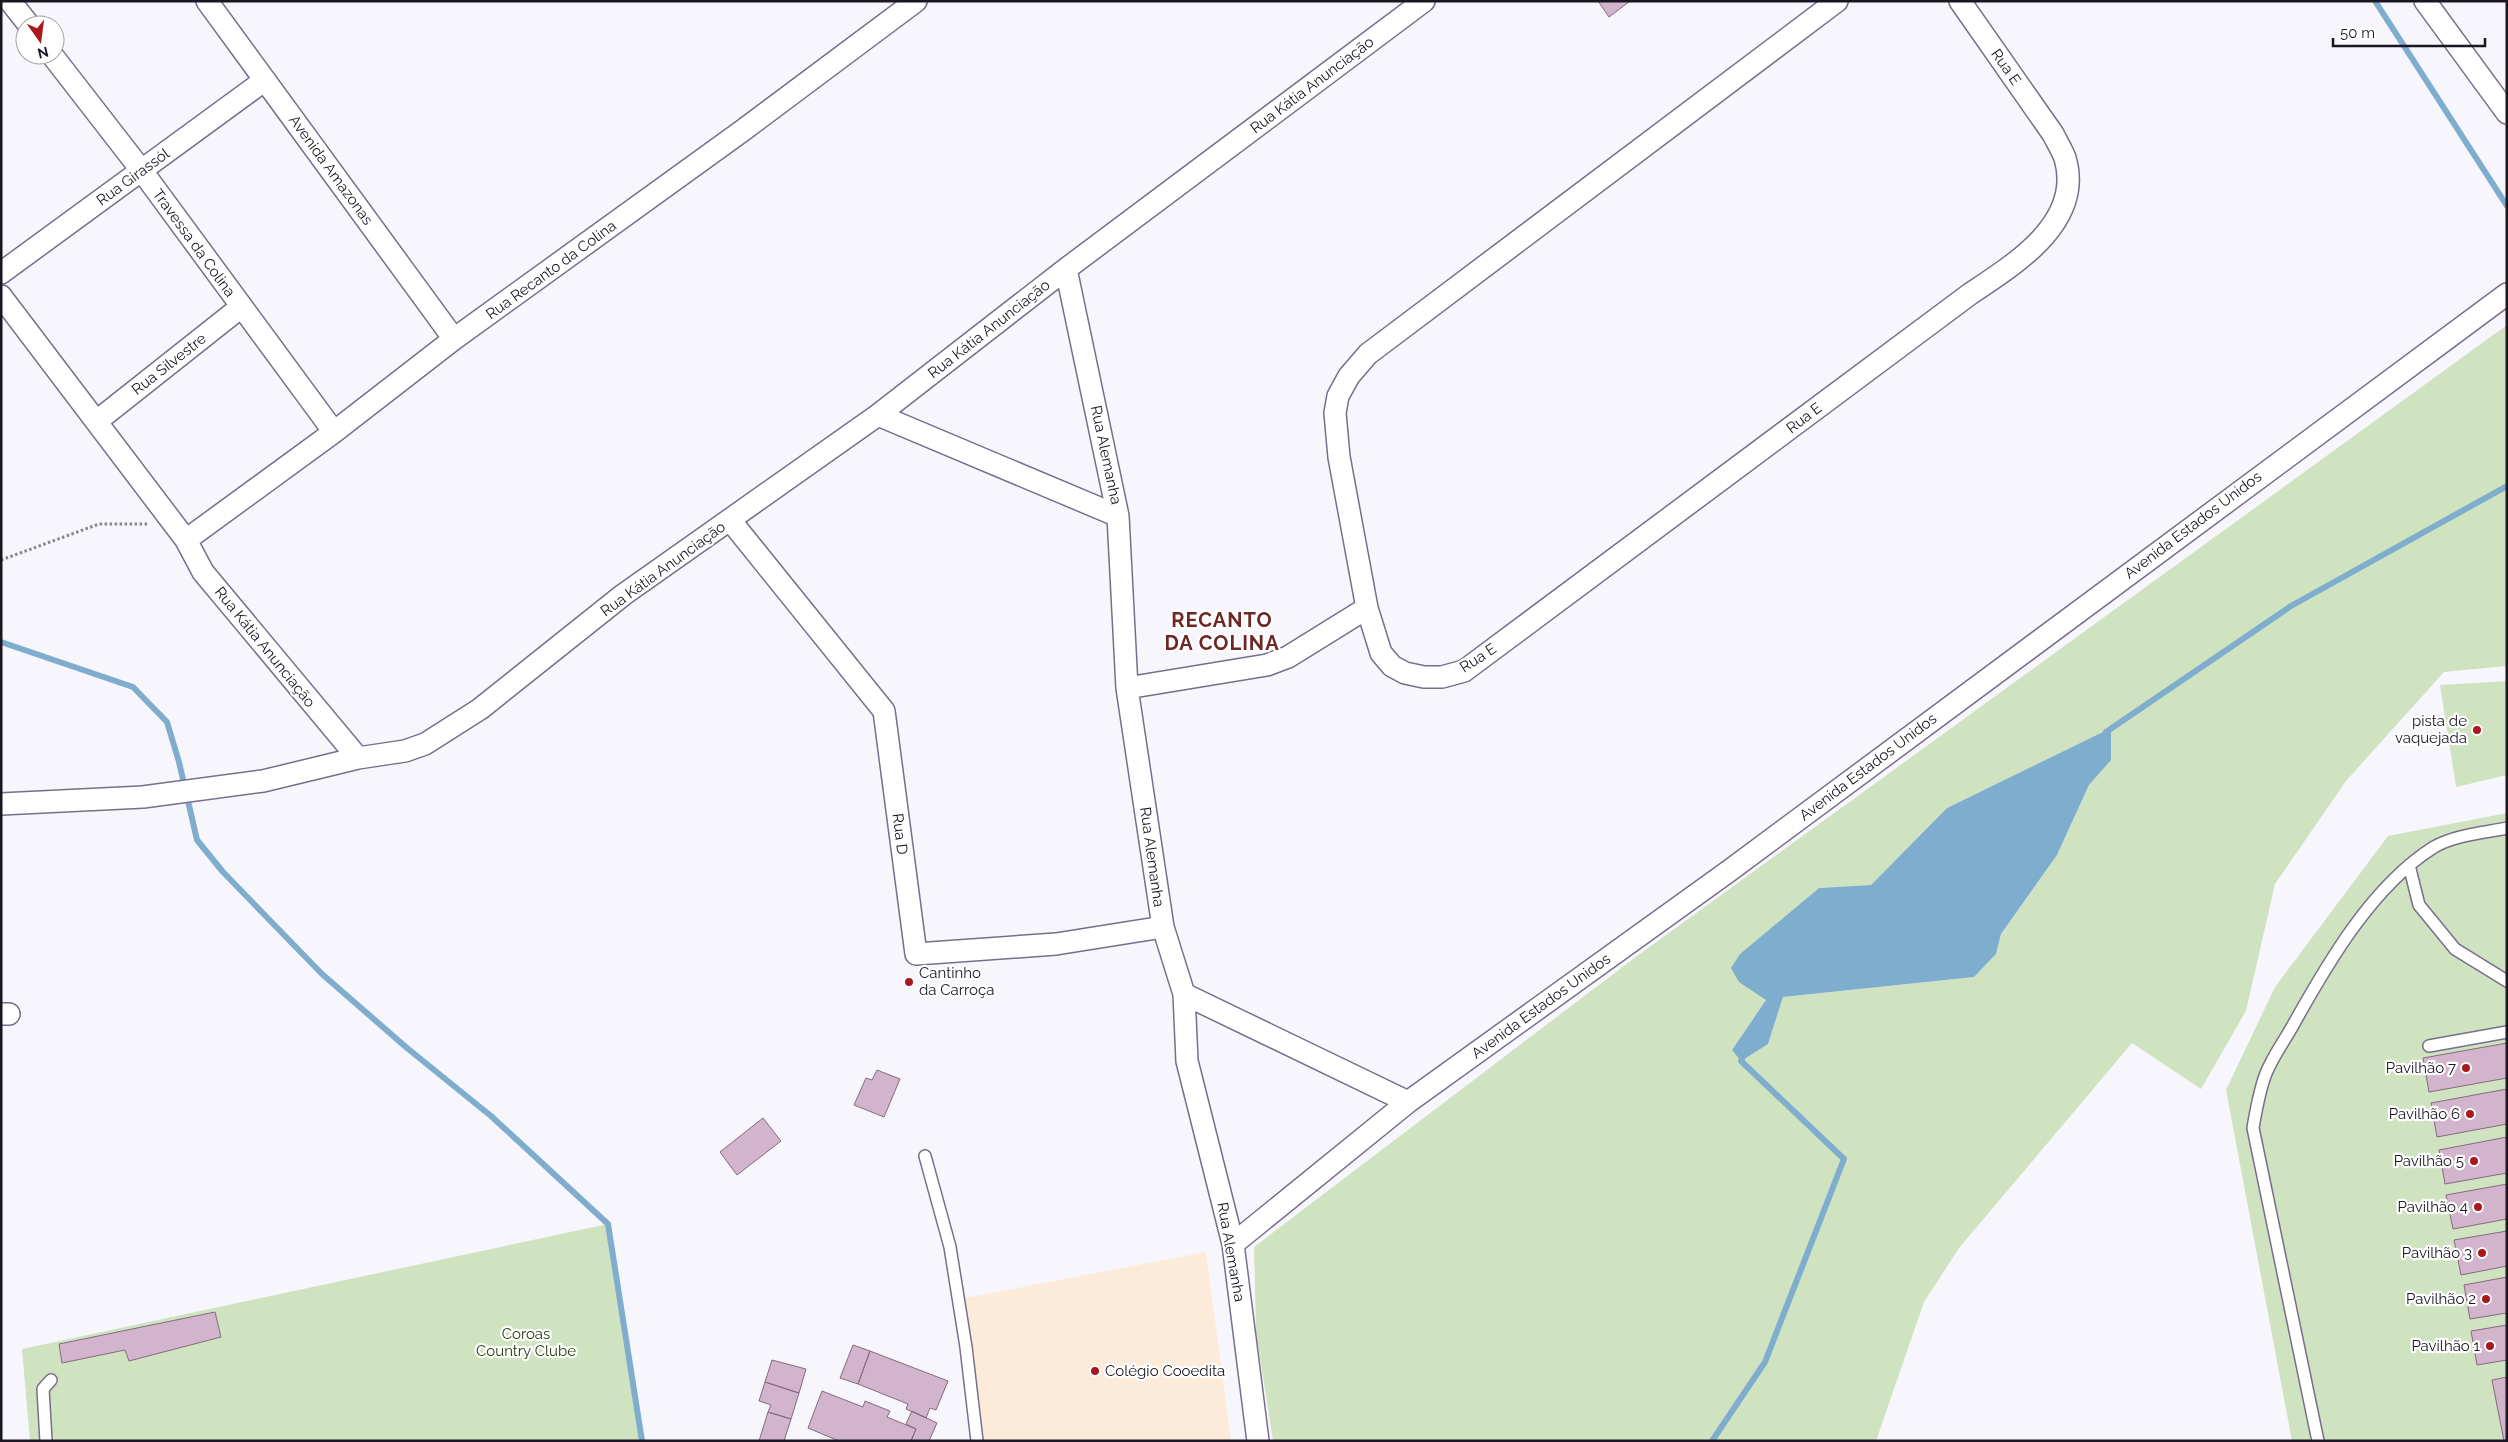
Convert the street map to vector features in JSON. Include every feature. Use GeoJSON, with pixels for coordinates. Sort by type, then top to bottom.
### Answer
{"type":"FeatureCollection","features":[{"type":"Feature","properties":{"kind":"street"},"geometry":{"type":"LineString","coordinates":[[10,1],[21,15]]}},
{"type":"Feature","properties":{"kind":"street","name":"Avenida Amazonas"},"geometry":{"type":"LineString","coordinates":[[207,1],[454,339]]}},
{"type":"Feature","properties":{"kind":"street","name":"Rua Recanto da Colina"},"geometry":{"type":"LineString","coordinates":[[180,532],[334,432],[454,339],[742,131],[916,1]]}},
{"type":"Feature","properties":{"kind":"street","name":"Rua Kátia Anunciação"},"geometry":{"type":"LineString","coordinates":[[1,296],[180,532],[203,572],[358,758],[390,754],[426,744],[480,709],[623,595],[878,415],[1066,269],[1424,1]]}},
{"type":"Feature","properties":{"kind":"street","name":"Rua E"},"geometry":{"type":"LineString","coordinates":[[1837,1],[1368,354],[1349,376],[1338,396],[1335,412],[1339,457],[1367,608],[1381,653],[1392,666],[1405,673],[1424,676],[1442,677],[1464,671],[1970,294],[2014,264],[2042,238],[2058,218],[2066,200],[2068,182],[2065,158],[2053,134],[1960,1]]}},
{"type":"Feature","properties":{"kind":"street"},"geometry":{"type":"LineString","coordinates":[[2425,1],[2507,113]]}},
{"type":"Feature","properties":{"kind":"street","name":"Travessa da Colina"},"geometry":{"type":"LineString","coordinates":[[60,65],[142,171],[334,432]]}},
{"type":"Feature","properties":{"kind":"street","name":"Rua Girassól"},"geometry":{"type":"LineString","coordinates":[[1,272],[265,80]]}},
{"type":"Feature","properties":{"kind":"street","name":"Rua Alemanha"},"geometry":{"type":"LineString","coordinates":[[1066,269],[1118,516],[1127,688],[1163,927],[1184,994],[1187,1061],[1233,1244],[1258,1441]]}},
{"type":"Feature","properties":{"kind":"street","name":"Avenida Estados Unidos"},"geometry":{"type":"LineString","coordinates":[[1233,1244],[1408,1102],[1729,871],[2507,294]]}},
{"type":"Feature","properties":{"kind":"street","name":"Rua Silvestre"},"geometry":{"type":"LineString","coordinates":[[97,421],[241,307]]}},
{"type":"Feature","properties":{"kind":"street"},"geometry":{"type":"LineString","coordinates":[[878,415],[1118,516]]}},
{"type":"Feature","properties":{"kind":"street","name":"Rua D"},"geometry":{"type":"LineString","coordinates":[[730,520],[884,711],[916,954],[1056,944],[1163,927]]}},
{"type":"Feature","properties":{"kind":"street"},"geometry":{"type":"LineString","coordinates":[[1127,688],[1267,665],[1288,657],[1367,608]]}},
{"type":"Feature","properties":{"kind":"street"},"geometry":{"type":"LineString","coordinates":[[1,804],[143,797],[263,781],[358,758]]}},
{"type":"Feature","properties":{"kind":"street"},"geometry":{"type":"LineString","coordinates":[[1184,994],[1408,1102]]}},
{"type":"Feature","properties":{"kind":"lane"},"geometry":{"type":"LineString","coordinates":[[2318,1441],[2253,1128],[2257,1100],[2265,1075],[2329,962],[2384,888],[2409,865],[2436,846],[2462,837],[2507,828]]}},
{"type":"Feature","properties":{"kind":"lane"},"geometry":{"type":"LineString","coordinates":[[2409,865],[2419,905],[2455,949],[2507,982]]}},
{"type":"Feature","properties":{"kind":"lane"},"geometry":{"type":"LineString","coordinates":[[2429,1046],[2507,1032]]}},
{"type":"Feature","properties":{"kind":"lane"},"geometry":{"type":"LineString","coordinates":[[925,1156],[950,1246],[966,1347],[977,1441]]}},
{"type":"Feature","properties":{"kind":"lane"},"geometry":{"type":"LineString","coordinates":[[46,1441],[43,1389],[51,1380]]}},
{"type":"Feature","properties":{"kind":"path"},"geometry":{"type":"LineString","coordinates":[[1,560],[99,524],[180,532]]}},
{"type":"Feature","properties":{"kind":"shaded area","name":"Colégio Cooedita"},"geometry":{"type":"Polygon","coordinates":[[[1206,1252],[1231,1441],[981,1441],[955,1300],[1206,1252]]]}},
{"type":"Feature","properties":{"kind":"green space"},"geometry":{"type":"Polygon","coordinates":[[[2507,325],[2507,666],[2444,672],[2346,781],[2275,884],[2246,1011],[2201,1089],[2132,1043],[1959,1248],[1924,1302],[1876,1441],[1273,1441],[1256,1332],[1254,1247],[1633,959],[2507,325]],[[2111,728],[1947,808],[1871,885],[1819,888],[1740,954],[1766,1000],[1732,1050],[1768,1044],[1783,997],[1974,977],[1996,954],[2001,934],[2057,855],[2089,785],[2110,760],[2111,728]]]}},
{"type":"Feature","properties":{"kind":"green space","name":"pista de vaquejada"},"geometry":{"type":"Polygon","coordinates":[[[2507,681],[2507,775],[2456,787],[2440,685],[2507,681]]]}},
{"type":"Feature","properties":{"kind":"green space"},"geometry":{"type":"Polygon","coordinates":[[[2507,813],[2507,1441],[2292,1441],[2226,1090],[2275,987],[2388,836],[2507,813]]]}},
{"type":"Feature","properties":{"kind":"green space","name":"Coroas Country Clube"},"geometry":{"type":"Polygon","coordinates":[[[608,1224],[642,1441],[30,1441],[22,1349],[608,1224]]]}},
{"type":"Feature","properties":{"kind":"water"},"geometry":{"type":"Polygon","coordinates":[[[2111,728],[2111,760],[2089,785],[2057,855],[2001,934],[1996,954],[1974,977],[1783,997],[1768,1044],[1741,1061],[1732,1050],[1766,1000],[1739,982],[1731,968],[1740,954],[1819,888],[1871,885],[1947,808],[2111,728]]]}},
{"type":"Feature","properties":{"kind":"building"},"geometry":{"type":"Polygon","coordinates":[[[1598,1],[1630,1],[1609,17],[1598,1]]]}},
{"type":"Feature","properties":{"kind":"building","name":"Pavilhão 7"},"geometry":{"type":"Polygon","coordinates":[[[2507,1043],[2507,1078],[2429,1092],[2423,1058],[2507,1043]]]}},
{"type":"Feature","properties":{"kind":"building"},"geometry":{"type":"Polygon","coordinates":[[[877,1070],[900,1079],[884,1117],[854,1105],[866,1078],[872,1080],[877,1070]]]}},
{"type":"Feature","properties":{"kind":"building","name":"Pavilhão 6"},"geometry":{"type":"Polygon","coordinates":[[[2507,1089],[2507,1124],[2437,1137],[2431,1103],[2507,1089]]]}},
{"type":"Feature","properties":{"kind":"building"},"geometry":{"type":"Polygon","coordinates":[[[763,1118],[781,1141],[737,1175],[720,1152],[763,1118]]]}},
{"type":"Feature","properties":{"kind":"building","name":"Pavilhão 5"},"geometry":{"type":"Polygon","coordinates":[[[2507,1137],[2507,1173],[2445,1184],[2439,1150],[2507,1137]]]}},
{"type":"Feature","properties":{"kind":"building","name":"Pavilhão 4"},"geometry":{"type":"Polygon","coordinates":[[[2507,1184],[2507,1219],[2453,1229],[2446,1195],[2507,1184]]]}},
{"type":"Feature","properties":{"kind":"building","name":"Pavilhão 3"},"geometry":{"type":"Polygon","coordinates":[[[2507,1231],[2507,1266],[2461,1275],[2454,1240],[2507,1231]]]}},
{"type":"Feature","properties":{"kind":"building","name":"Pavilhão 2"},"geometry":{"type":"Polygon","coordinates":[[[2507,1277],[2507,1313],[2470,1319],[2464,1285],[2507,1277]]]}},
{"type":"Feature","properties":{"kind":"building"},"geometry":{"type":"Polygon","coordinates":[[[215,1312],[221,1337],[129,1361],[125,1350],[62,1363],[59,1344],[215,1312]]]}},
{"type":"Feature","properties":{"kind":"building","name":"Pavilhão 1"},"geometry":{"type":"Polygon","coordinates":[[[2507,1325],[2507,1360],[2477,1365],[2471,1331],[2507,1325]]]}},
{"type":"Feature","properties":{"kind":"building"},"geometry":{"type":"Polygon","coordinates":[[[853,1345],[870,1351],[858,1384],[840,1378],[853,1345]]]}},
{"type":"Feature","properties":{"kind":"building"},"geometry":{"type":"Polygon","coordinates":[[[870,1351],[948,1381],[936,1410],[930,1408],[926,1418],[906,1409],[908,1404],[858,1384],[870,1351]]]}},
{"type":"Feature","properties":{"kind":"building"},"geometry":{"type":"Polygon","coordinates":[[[772,1360],[806,1369],[799,1393],[765,1382],[772,1360]]]}},
{"type":"Feature","properties":{"kind":"building"},"geometry":{"type":"Polygon","coordinates":[[[2507,1377],[2507,1441],[2504,1441],[2492,1380],[2507,1377]]]}},
{"type":"Feature","properties":{"kind":"building"},"geometry":{"type":"Polygon","coordinates":[[[765,1382],[799,1393],[791,1419],[768,1412],[771,1405],[759,1401],[765,1382]]]}},
{"type":"Feature","properties":{"kind":"building"},"geometry":{"type":"Polygon","coordinates":[[[822,1391],[863,1407],[865,1401],[890,1411],[887,1417],[916,1429],[911,1441],[839,1441],[808,1428],[822,1391]]]}},
{"type":"Feature","properties":{"kind":"building"},"geometry":{"type":"Polygon","coordinates":[[[912,1411],[937,1423],[929,1441],[911,1441],[916,1429],[906,1424],[912,1411]]]}},
{"type":"Feature","properties":{"kind":"building"},"geometry":{"type":"Polygon","coordinates":[[[768,1412],[791,1419],[784,1441],[759,1441],[768,1412]]]}},
{"type":"Feature","properties":{"kind":"waterway"},"geometry":{"type":"LineString","coordinates":[[2375,1],[2507,206]]}},
{"type":"Feature","properties":{"kind":"waterway"},"geometry":{"type":"LineString","coordinates":[[2106,732],[2291,606],[2507,486]]}},
{"type":"Feature","properties":{"kind":"waterway"},"geometry":{"type":"LineString","coordinates":[[1,642],[133,687],[167,722],[179,762],[197,840],[223,872],[322,974],[407,1048],[491,1116],[608,1224],[642,1441]]}},
{"type":"Feature","properties":{"kind":"waterway"},"geometry":{"type":"LineString","coordinates":[[1712,1441],[1765,1362],[1844,1159],[1741,1061],[1744,1054]]}},
{"type":"Feature","properties":{"kind":"place","name":"pista de vaquejada"},"geometry":{"type":"Point","coordinates":[2477,730]}},
{"type":"Feature","properties":{"kind":"place","name":"Cantinho da Carroça"},"geometry":{"type":"Point","coordinates":[909,982]}},
{"type":"Feature","properties":{"kind":"place","name":"Pavilhão 7"},"geometry":{"type":"Point","coordinates":[2466,1068]}},
{"type":"Feature","properties":{"kind":"place","name":"Pavilhão 6"},"geometry":{"type":"Point","coordinates":[2470,1114]}},
{"type":"Feature","properties":{"kind":"place","name":"Pavilhão 5"},"geometry":{"type":"Point","coordinates":[2474,1161]}},
{"type":"Feature","properties":{"kind":"place","name":"Pavilhão 4"},"geometry":{"type":"Point","coordinates":[2478,1207]}},
{"type":"Feature","properties":{"kind":"place","name":"Pavilhão 3"},"geometry":{"type":"Point","coordinates":[2482,1253]}},
{"type":"Feature","properties":{"kind":"place","name":"Pavilhão 2"},"geometry":{"type":"Point","coordinates":[2486,1299]}},
{"type":"Feature","properties":{"kind":"place","name":"Pavilhão 1"},"geometry":{"type":"Point","coordinates":[2490,1346]}},
{"type":"Feature","properties":{"kind":"place","name":"Colégio Cooedita"},"geometry":{"type":"Point","coordinates":[1095,1371]}},
{"type":"Feature","properties":{"kind":"district","name":"RECANTO DA COLINA"},"geometry":{"type":"Point","coordinates":[1222,632]}}]}
